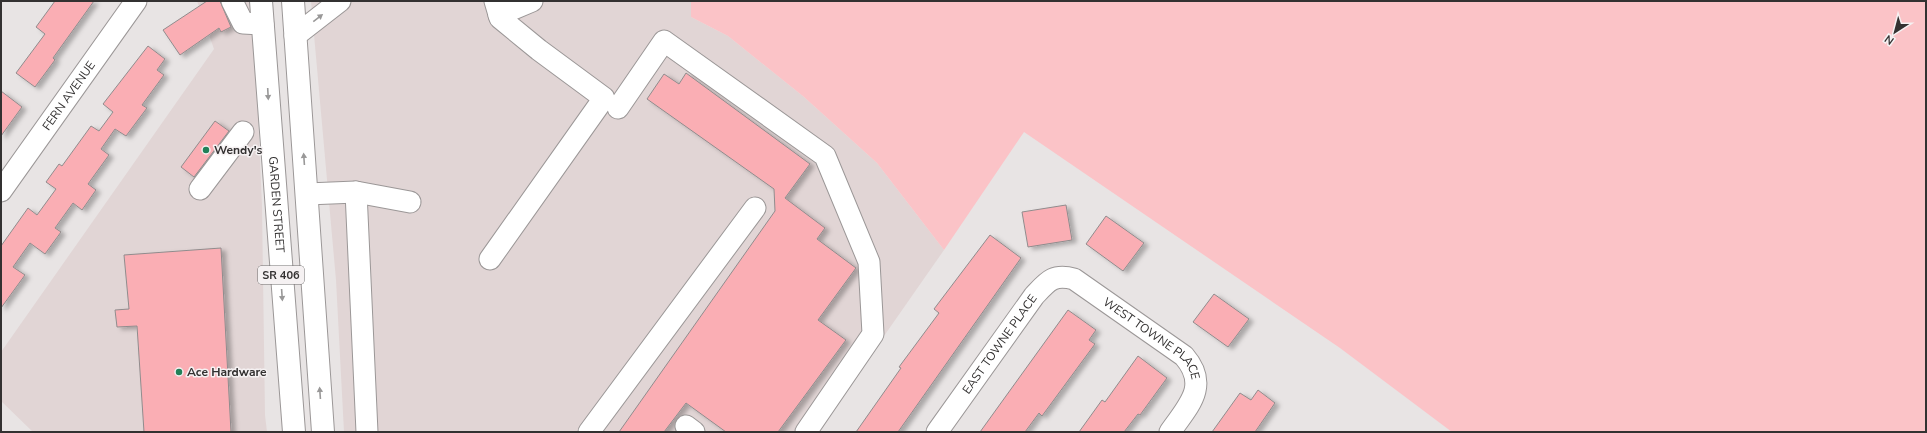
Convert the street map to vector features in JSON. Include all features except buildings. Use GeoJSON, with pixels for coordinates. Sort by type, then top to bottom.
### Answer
{"type":"FeatureCollection","features":[{"type":"Feature","properties":{"kind":"main road","name":"GARDEN STREET"},"geometry":{"type":"LineString","coordinates":[[261,1],[294,432]]}},
{"type":"Feature","properties":{"kind":"main road","name":"SR 406"},"geometry":{"type":"LineString","coordinates":[[293,1],[323,432]]}},
{"type":"Feature","properties":{"kind":"main road"},"geometry":{"type":"LineString","coordinates":[[269,117],[284,165],[296,185],[307,194]]}},
{"type":"Feature","properties":{"kind":"main road"},"geometry":{"type":"LineString","coordinates":[[275,194],[290,202],[299,215],[312,268]]}},
{"type":"Feature","properties":{"kind":"street","name":"FERN AVENUE"},"geometry":{"type":"LineString","coordinates":[[1,191],[136,1]]}},
{"type":"Feature","properties":{"kind":"street"},"geometry":{"type":"LineString","coordinates":[[232,1],[243,23],[263,24]]}},
{"type":"Feature","properties":{"kind":"street"},"geometry":{"type":"LineString","coordinates":[[295,36],[340,1]]}},
{"type":"Feature","properties":{"kind":"street"},"geometry":{"type":"LineString","coordinates":[[490,259],[604,98],[539,50],[500,18],[497,8],[532,1]]}},
{"type":"Feature","properties":{"kind":"street"},"geometry":{"type":"LineString","coordinates":[[618,108],[664,41],[825,156],[868,262],[873,334],[806,432]]}},
{"type":"Feature","properties":{"kind":"street"},"geometry":{"type":"LineString","coordinates":[[200,189],[243,132]]}},
{"type":"Feature","properties":{"kind":"street"},"geometry":{"type":"LineString","coordinates":[[356,192],[367,432]]}},
{"type":"Feature","properties":{"kind":"street"},"geometry":{"type":"LineString","coordinates":[[307,194],[356,192],[410,202]]}},
{"type":"Feature","properties":{"kind":"street"},"geometry":{"type":"LineString","coordinates":[[589,432],[755,208]]}},
{"type":"Feature","properties":{"kind":"street","name":"EAST TOWNE PLACE"},"geometry":{"type":"LineString","coordinates":[[937,432],[1034,296],[1048,281],[1062,275],[1074,279]]}},
{"type":"Feature","properties":{"kind":"street","name":"WEST TOWNE PLACE"},"geometry":{"type":"LineString","coordinates":[[1074,279],[1184,356],[1193,366],[1197,379],[1196,390],[1190,403],[1170,432]]}},
{"type":"Feature","properties":{"kind":"shaded area"},"geometry":{"type":"Polygon","coordinates":[[[197,1],[253,1],[262,206],[265,415],[267,432],[33,432],[1,401],[1,352],[214,49],[197,1]]]}},
{"type":"Feature","properties":{"kind":"shaded area"},"geometry":{"type":"Polygon","coordinates":[[[311,1],[691,1],[691,17],[728,36],[804,97],[877,163],[944,250],[817,432],[344,432],[336,280],[311,1]]]}},
{"type":"Feature","properties":{"kind":"shaded area"},"geometry":{"type":"Polygon","coordinates":[[[691,1],[1926,1],[1926,432],[1452,432],[1340,348],[1024,132],[944,250],[877,163],[804,97],[728,36],[691,17],[691,1]]]}},
{"type":"Feature","properties":{"kind":"place","name":"Wendy's"},"geometry":{"type":"Point","coordinates":[206,150]}},
{"type":"Feature","properties":{"kind":"place","name":"Ace Hardware"},"geometry":{"type":"Point","coordinates":[179,372]}}]}
